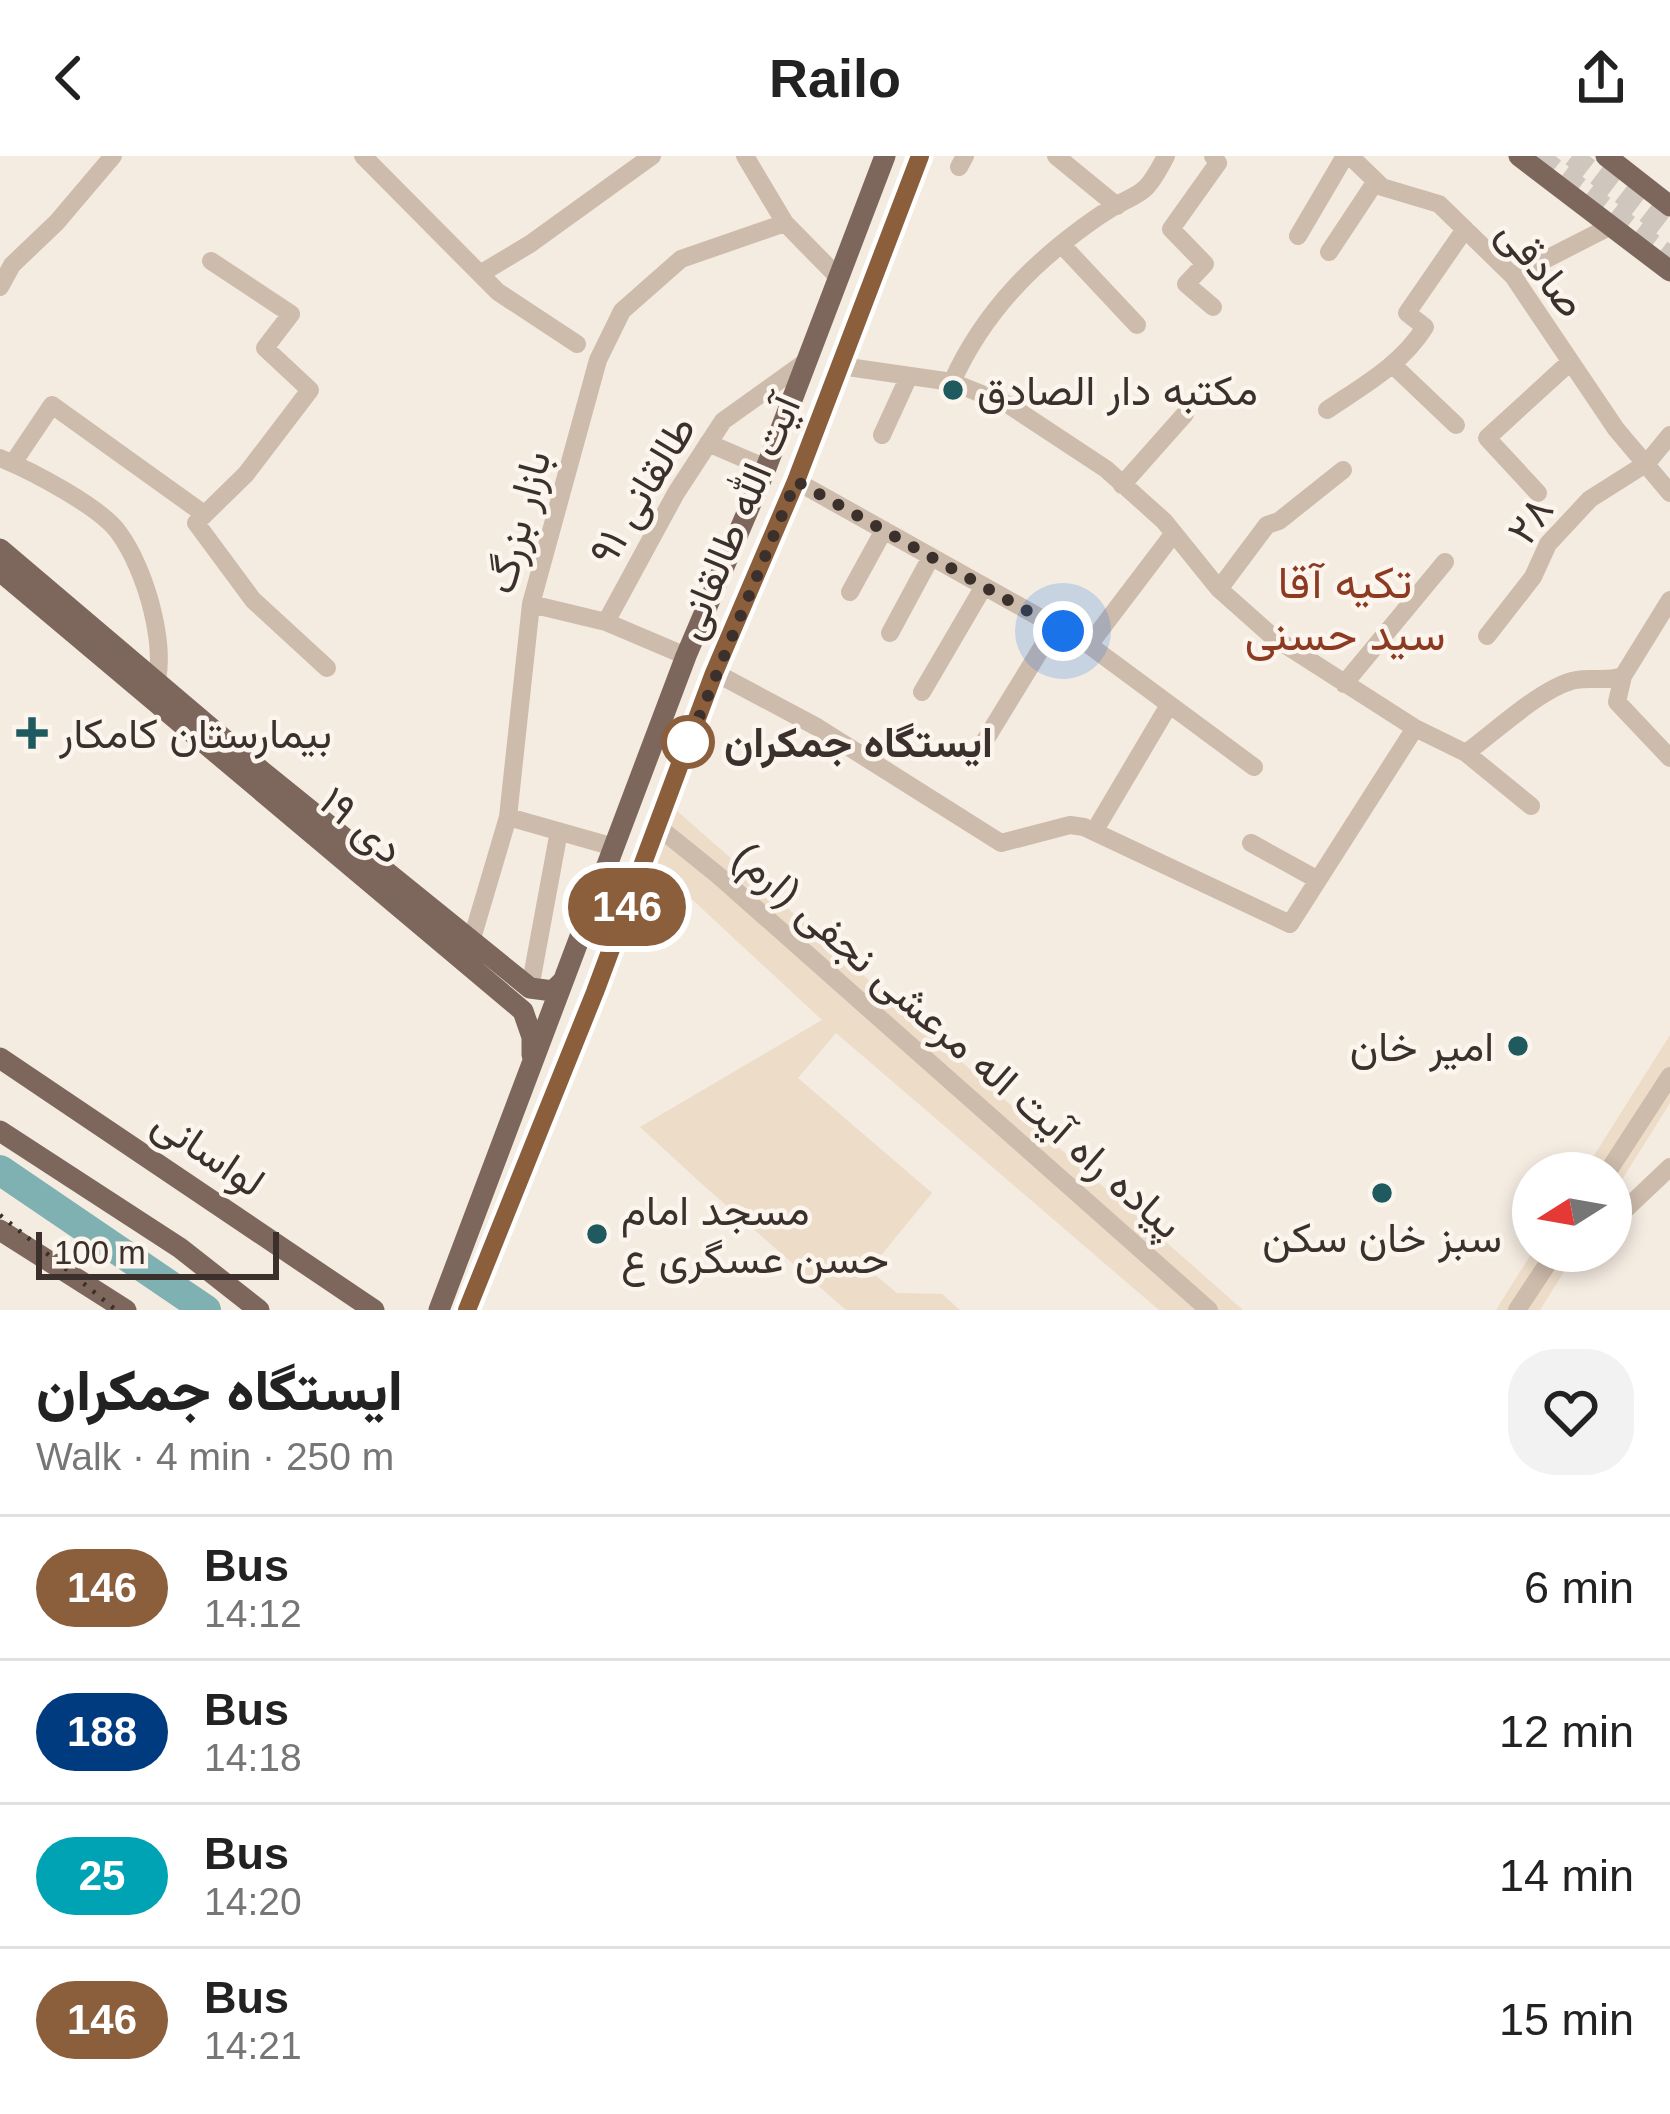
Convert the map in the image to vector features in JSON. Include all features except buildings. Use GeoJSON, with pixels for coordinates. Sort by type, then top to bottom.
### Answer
{"type":"FeatureCollection","features":[{"type":"Feature","properties":{"kind":"main road","name":"آیت الله طالقانی"},"geometry":{"type":"LineString","coordinates":[[439,1310],[686,656],[766,468],[885,156]]}},
{"type":"Feature","properties":{"kind":"main road","name":"آیت الله طالقانی"},"geometry":{"type":"LineString","coordinates":[[467,1310],[920,156]]}},
{"type":"Feature","properties":{"kind":"main road"},"geometry":{"type":"LineString","coordinates":[[1519,156],[1670,271]]}},
{"type":"Feature","properties":{"kind":"main road"},"geometry":{"type":"LineString","coordinates":[[1606,156],[1670,206]]}},
{"type":"Feature","properties":{"kind":"main road","name":"۱۹ دی"},"geometry":{"type":"LineString","coordinates":[[0,549],[6,575],[530,988]]}},
{"type":"Feature","properties":{"kind":"main road","name":"۱۹ دی"},"geometry":{"type":"LineString","coordinates":[[155,691],[523,1011],[532,1037],[532,1062]]}},
{"type":"Feature","properties":{"kind":"main road"},"geometry":{"type":"LineString","coordinates":[[530,988],[553,991],[563,981]]}},
{"type":"Feature","properties":{"kind":"main road","name":"لواسانی"},"geometry":{"type":"LineString","coordinates":[[0,1058],[374,1310]]}},
{"type":"Feature","properties":{"kind":"main road"},"geometry":{"type":"LineString","coordinates":[[0,1131],[180,1248],[259,1310]]}},
{"type":"Feature","properties":{"kind":"main road"},"geometry":{"type":"LineString","coordinates":[[0,1230],[126,1310]]}},
{"type":"Feature","properties":{"kind":"main road"},"geometry":{"type":"LineString","coordinates":[[239,1293],[269,1310]]}},
{"type":"Feature","properties":{"kind":"street"},"geometry":{"type":"LineString","coordinates":[[0,287],[12,266],[113,156]]}},
{"type":"Feature","properties":{"kind":"street"},"geometry":{"type":"LineString","coordinates":[[363,156],[498,292],[577,344]]}},
{"type":"Feature","properties":{"kind":"street"},"geometry":{"type":"LineString","coordinates":[[480,274],[652,156]]}},
{"type":"Feature","properties":{"kind":"street"},"geometry":{"type":"LineString","coordinates":[[745,156],[785,223],[838,277]]}},
{"type":"Feature","properties":{"kind":"street"},"geometry":{"type":"LineString","coordinates":[[1056,156],[1117,206]]}},
{"type":"Feature","properties":{"kind":"street"},"geometry":{"type":"LineString","coordinates":[[952,382],[982,324],[1007,293],[1062,245],[1117,206],[1147,193],[1166,157],[1187,156]]}},
{"type":"Feature","properties":{"kind":"street"},"geometry":{"type":"LineString","coordinates":[[1213,307],[1186,284],[1204,264],[1171,229],[1219,163],[1214,156]]}},
{"type":"Feature","properties":{"kind":"street"},"geometry":{"type":"LineString","coordinates":[[1298,236],[1347,156]]}},
{"type":"Feature","properties":{"kind":"street","name":"صادقی"},"geometry":{"type":"LineString","coordinates":[[1347,156],[1382,188],[1438,204],[1513,276],[1616,429],[1670,493]]}},
{"type":"Feature","properties":{"kind":"street"},"geometry":{"type":"LineString","coordinates":[[1329,252],[1376,181]]}},
{"type":"Feature","properties":{"kind":"street","name":"بازار بزرگ"},"geometry":{"type":"LineString","coordinates":[[472,942],[508,817],[531,604],[598,359],[622,311],[681,259],[785,223]]}},
{"type":"Feature","properties":{"kind":"street"},"geometry":{"type":"LineString","coordinates":[[1513,276],[1611,226]]}},
{"type":"Feature","properties":{"kind":"street"},"geometry":{"type":"LineString","coordinates":[[1327,410],[1393,365],[1426,328],[1407,314],[1465,229]]}},
{"type":"Feature","properties":{"kind":"street"},"geometry":{"type":"LineString","coordinates":[[1062,245],[1136,326]]}},
{"type":"Feature","properties":{"kind":"street"},"geometry":{"type":"LineString","coordinates":[[200,518],[246,474],[310,390],[265,348],[291,314],[212,261]]}},
{"type":"Feature","properties":{"kind":"street","name":"طالقانی ۹۱"},"geometry":{"type":"LineString","coordinates":[[606,622],[676,493],[723,421],[808,360]]}},
{"type":"Feature","properties":{"kind":"street"},"geometry":{"type":"LineString","coordinates":[[1538,493],[1487,438],[1569,363]]}},
{"type":"Feature","properties":{"kind":"street"},"geometry":{"type":"LineString","coordinates":[[1393,365],[1456,425]]}},
{"type":"Feature","properties":{"kind":"street"},"geometry":{"type":"LineString","coordinates":[[841,366],[952,382],[1010,405],[1106,469],[1174,533],[1219,590],[1273,637],[1414,728],[1466,753],[1531,806]]}},
{"type":"Feature","properties":{"kind":"street"},"geometry":{"type":"LineString","coordinates":[[882,435],[909,376]]}},
{"type":"Feature","properties":{"kind":"street"},"geometry":{"type":"LineString","coordinates":[[155,691],[161,650],[142,581],[118,531],[71,495],[7,460],[52,405],[200,518],[253,600],[327,668]]}},
{"type":"Feature","properties":{"kind":"street"},"geometry":{"type":"LineString","coordinates":[[1122,485],[1185,414]]}},
{"type":"Feature","properties":{"kind":"street","name":"۲۸"},"geometry":{"type":"LineString","coordinates":[[1487,636],[1533,577],[1548,544],[1590,499],[1647,463],[1670,435]]}},
{"type":"Feature","properties":{"kind":"street"},"geometry":{"type":"LineString","coordinates":[[708,443],[766,468]]}},
{"type":"Feature","properties":{"kind":"street"},"geometry":{"type":"LineString","coordinates":[[1219,590],[1267,525],[1279,521],[1343,470]]}},
{"type":"Feature","properties":{"kind":"street"},"geometry":{"type":"LineString","coordinates":[[796,481],[1089,645],[1254,767]]}},
{"type":"Feature","properties":{"kind":"street"},"geometry":{"type":"LineString","coordinates":[[850,592],[884,530]]}},
{"type":"Feature","properties":{"kind":"street"},"geometry":{"type":"LineString","coordinates":[[1089,645],[1174,533]]}},
{"type":"Feature","properties":{"kind":"street"},"geometry":{"type":"LineString","coordinates":[[890,633],[932,557]]}},
{"type":"Feature","properties":{"kind":"street"},"geometry":{"type":"LineString","coordinates":[[1344,683],[1445,562]]}},
{"type":"Feature","properties":{"kind":"street"},"geometry":{"type":"LineString","coordinates":[[922,692],[984,586]]}},
{"type":"Feature","properties":{"kind":"street"},"geometry":{"type":"LineString","coordinates":[[1670,600],[1623,676],[1617,702],[1670,758]]}},
{"type":"Feature","properties":{"kind":"street"},"geometry":{"type":"LineString","coordinates":[[531,604],[606,622],[686,656]]}},
{"type":"Feature","properties":{"kind":"street"},"geometry":{"type":"LineString","coordinates":[[973,760],[1055,626]]}},
{"type":"Feature","properties":{"kind":"street"},"geometry":{"type":"LineString","coordinates":[[714,673],[818,727],[1001,844],[1070,825],[1090,828],[1290,924],[1414,728]]}},
{"type":"Feature","properties":{"kind":"street"},"geometry":{"type":"LineString","coordinates":[[1466,753],[1556,687],[1578,679],[1610,681],[1623,676]]}},
{"type":"Feature","properties":{"kind":"street"},"geometry":{"type":"LineString","coordinates":[[1090,828],[1169,705]]}},
{"type":"Feature","properties":{"kind":"street"},"geometry":{"type":"LineString","coordinates":[[508,817],[614,847]]}},
{"type":"Feature","properties":{"kind":"street","name":"پیاده راه آیت اله مرعشی نجفی (ارم)"},"geometry":{"type":"LineString","coordinates":[[657,826],[1209,1310]]}},
{"type":"Feature","properties":{"kind":"street"},"geometry":{"type":"LineString","coordinates":[[530,988],[559,831]]}},
{"type":"Feature","properties":{"kind":"street"},"geometry":{"type":"LineString","coordinates":[[1251,842],[1318,880]]}},
{"type":"Feature","properties":{"kind":"street"},"geometry":{"type":"LineString","coordinates":[[1621,1152],[1670,1076]]}},
{"type":"Feature","properties":{"kind":"street"},"geometry":{"type":"LineString","coordinates":[[1632,1203],[1670,1167]]}},
{"type":"Feature","properties":{"kind":"street"},"geometry":{"type":"LineString","coordinates":[[1517,1310],[1542,1272]]}},
{"type":"Feature","properties":{"kind":"shaded area"},"geometry":{"type":"Polygon","coordinates":[[[676,810],[1243,1310],[1159,1310],[836,1033],[798,1078],[932,1193],[869,1270],[897,1293],[942,1294],[960,1310],[846,1310],[702,1184],[640,1127],[822,1020],[654,864],[676,810]]]}},
{"type":"Feature","properties":{"kind":"shaded area"},"geometry":{"type":"Polygon","coordinates":[[[1670,1035],[1670,1103],[1632,1164],[1632,1152],[1596,1152],[1670,1035]]]}},
{"type":"Feature","properties":{"kind":"shaded area"},"geometry":{"type":"Polygon","coordinates":[[[1520,1272],[1564,1272],[1540,1310],[1496,1310],[1520,1272]]]}},
{"type":"Feature","properties":{"kind":"waterway"},"geometry":{"type":"LineString","coordinates":[[0,1170],[206,1310]]}},
{"type":"Feature","properties":{"kind":"tunnel"},"geometry":{"type":"LineString","coordinates":[[1538,156],[1670,257]]}},
{"type":"Feature","properties":{"kind":"tunnel"},"geometry":{"type":"LineString","coordinates":[[1572,156],[1670,231]]}},
{"type":"Feature","properties":{"kind":"railway"},"geometry":{"type":"LineString","coordinates":[[0,1215],[116,1310]]}},
{"type":"Feature","properties":{"kind":"bus line","name":"146"},"geometry":{"type":"LineString","coordinates":[[467,1310],[920,156]]}},
{"type":"Feature","properties":{"kind":"place","name":"مکتبه دار الصادق"},"geometry":{"type":"Point","coordinates":[953,390]}},
{"type":"Feature","properties":{"kind":"place","name":"بیمارستان کامکار"},"geometry":{"type":"Point","coordinates":[32,733]}},
{"type":"Feature","properties":{"kind":"place","name":"ایستگاه جمکران"},"geometry":{"type":"Point","coordinates":[688,742]}},
{"type":"Feature","properties":{"kind":"place","name":"امیر خان"},"geometry":{"type":"Point","coordinates":[1518,1046]}},
{"type":"Feature","properties":{"kind":"place","name":"سبز خان سکن"},"geometry":{"type":"Point","coordinates":[1382,1193]}},
{"type":"Feature","properties":{"kind":"place","name":"مسجد امام حسن عسگری ع"},"geometry":{"type":"Point","coordinates":[597,1234]}},
{"type":"Feature","properties":{"kind":"district","name":"تکیه آقا سید حسنی"},"geometry":{"type":"Point","coordinates":[1345,608]}},
{"type":"Feature","properties":{"kind":"route"},"geometry":{"type":"LineString","coordinates":[[688,742],[686,749],[796,481],[1063,631]]}}]}
